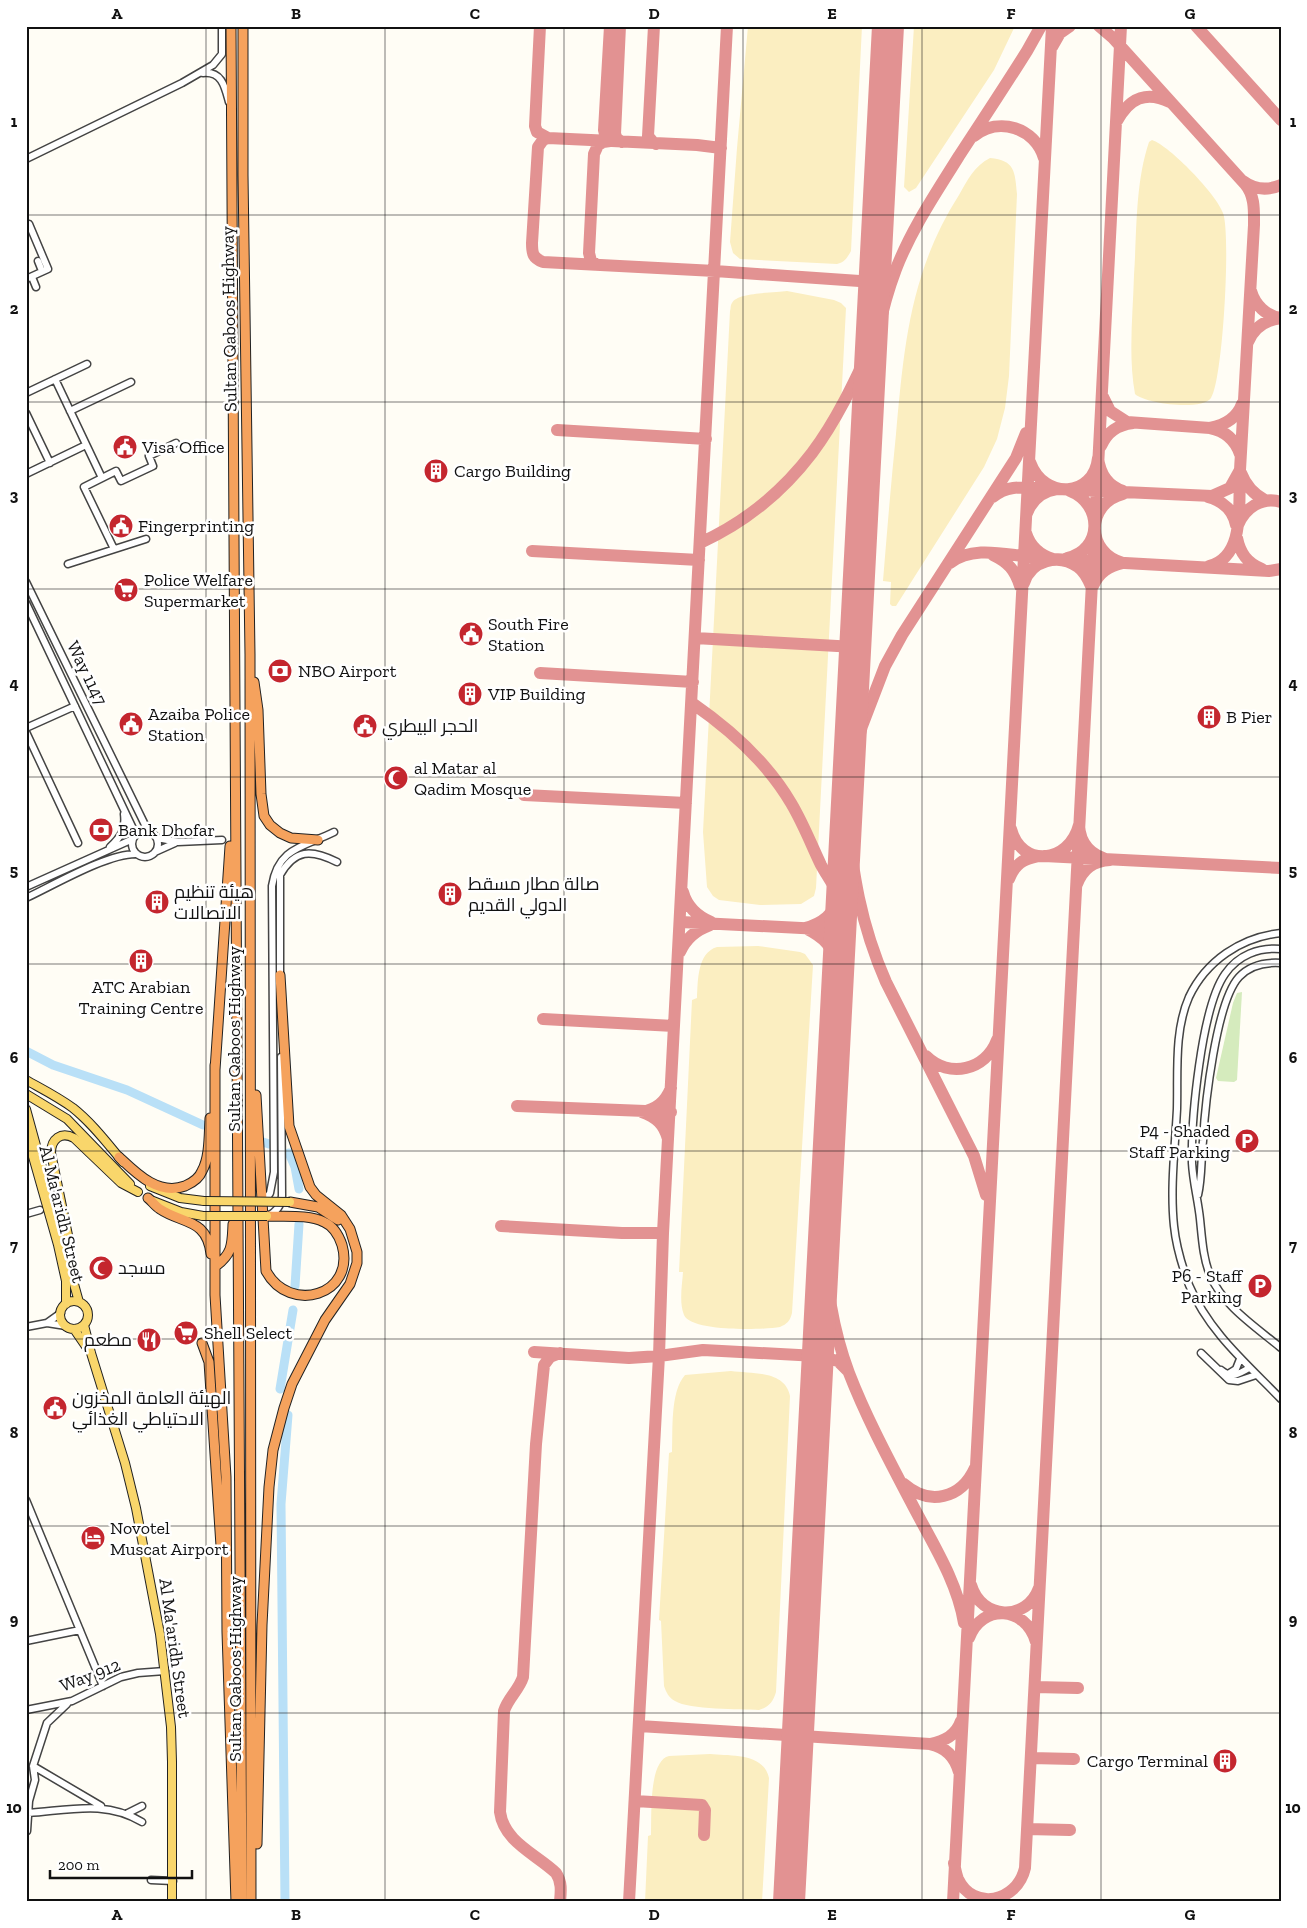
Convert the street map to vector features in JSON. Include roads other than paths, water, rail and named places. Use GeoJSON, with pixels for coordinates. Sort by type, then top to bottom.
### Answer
{"type":"FeatureCollection","features":[{"type":"Feature","properties":{"kind":"highway","name":"Sultan Qaboos Highway"},"geometry":{"type":"LineString","coordinates":[[230,26],[242,1902]]}},
{"type":"Feature","properties":{"kind":"highway","name":"Sultan Qaboos Highway"},"geometry":{"type":"LineString","coordinates":[[243,26],[243,165],[250,654],[252,1902]]}},
{"type":"Feature","properties":{"kind":"highway"},"geometry":{"type":"LineString","coordinates":[[250,654],[258,710],[260,794],[264,816],[280,834],[292,838],[318,840]]}},
{"type":"Feature","properties":{"kind":"highway"},"geometry":{"type":"LineString","coordinates":[[118,1156],[139,1176],[163,1188],[183,1187],[194,1182],[202,1172],[206,1159],[215,1065],[236,779]]}},
{"type":"Feature","properties":{"kind":"highway"},"geometry":{"type":"LineString","coordinates":[[252,1902],[258,1831],[262,1625],[272,1458],[292,1384],[316,1334],[355,1274],[357,1252],[350,1230],[310,1187],[289,1126],[278,1007],[280,975]]}},
{"type":"Feature","properties":{"kind":"highway"},"geometry":{"type":"LineString","coordinates":[[251,1028],[259,1132],[264,1264],[270,1278],[284,1291],[297,1296],[317,1294],[331,1286],[342,1269],[344,1259],[340,1238],[329,1224],[313,1219],[267,1216]]}},
{"type":"Feature","properties":{"kind":"highway"},"geometry":{"type":"LineString","coordinates":[[215,1065],[215,1295]]}},
{"type":"Feature","properties":{"kind":"highway"},"geometry":{"type":"LineString","coordinates":[[216,1266],[225,1260],[230,1251],[237,1184]]}},
{"type":"Feature","properties":{"kind":"highway"},"geometry":{"type":"LineString","coordinates":[[148,1198],[159,1209],[196,1225],[203,1232],[210,1246],[223,1408],[226,1477],[227,1632],[236,1902]]}},
{"type":"Feature","properties":{"kind":"highway"},"geometry":{"type":"LineString","coordinates":[[286,1202],[313,1206],[335,1213]]}},
{"type":"Feature","properties":{"kind":"highway"},"geometry":{"type":"LineString","coordinates":[[202,1343],[210,1362],[227,1632]]}},
{"type":"Feature","properties":{"kind":"main road"},"geometry":{"type":"LineString","coordinates":[[26,1080],[73,1108],[90,1123],[137,1178],[155,1189],[180,1198],[204,1201],[286,1202]]}},
{"type":"Feature","properties":{"kind":"main road"},"geometry":{"type":"LineString","coordinates":[[26,1094],[51,1108],[82,1133],[138,1192]]}},
{"type":"Feature","properties":{"kind":"main road","name":"Al Ma'aridh Street"},"geometry":{"type":"LineString","coordinates":[[26,1109],[79,1302]]}},
{"type":"Feature","properties":{"kind":"main road","name":"Al Ma'aridh Street"},"geometry":{"type":"LineString","coordinates":[[26,1132],[58,1245],[66,1281],[66,1304]]}},
{"type":"Feature","properties":{"kind":"main road"},"geometry":{"type":"LineString","coordinates":[[70,1269],[69,1240],[51,1153],[51,1146],[54,1140],[60,1136],[68,1135],[74,1138],[121,1183],[171,1209],[203,1216],[267,1216]]}},
{"type":"Feature","properties":{"kind":"main road"},"geometry":{"type":"LineString","coordinates":[[26,1137],[30,1145]]}},
{"type":"Feature","properties":{"kind":"main road"},"geometry":{"type":"LineString","coordinates":[[79,1302],[88,1312],[88,1319],[84,1325],[74,1329],[66,1326],[62,1321],[61,1313],[66,1304],[79,1302]]}},
{"type":"Feature","properties":{"kind":"main road","name":"Al Ma'aridh Street"},"geometry":{"type":"LineString","coordinates":[[84,1325],[122,1454],[151,1578],[164,1671],[172,1762],[173,1899]]}},
{"type":"Feature","properties":{"kind":"main road","name":"Al Ma'aridh Street"},"geometry":{"type":"LineString","coordinates":[[74,1329],[91,1353]]}},
{"type":"Feature","properties":{"kind":"street"},"geometry":{"type":"LineString","coordinates":[[26,158],[199,74],[213,65],[220,58],[222,52],[222,26]]}},
{"type":"Feature","properties":{"kind":"street"},"geometry":{"type":"LineString","coordinates":[[199,74],[212,72],[219,77],[231,106]]}},
{"type":"Feature","properties":{"kind":"street"},"geometry":{"type":"LineString","coordinates":[[26,225],[29,224],[48,269],[29,278],[36,287]]}},
{"type":"Feature","properties":{"kind":"street"},"geometry":{"type":"LineString","coordinates":[[38,261],[42,272]]}},
{"type":"Feature","properties":{"kind":"street"},"geometry":{"type":"LineString","coordinates":[[26,393],[87,364]]}},
{"type":"Feature","properties":{"kind":"street"},"geometry":{"type":"LineString","coordinates":[[55,379],[102,478]]}},
{"type":"Feature","properties":{"kind":"street"},"geometry":{"type":"LineString","coordinates":[[70,412],[131,382]]}},
{"type":"Feature","properties":{"kind":"street"},"geometry":{"type":"LineString","coordinates":[[26,413],[50,463]]}},
{"type":"Feature","properties":{"kind":"street"},"geometry":{"type":"LineString","coordinates":[[114,549],[84,487],[116,472],[121,481],[153,466],[149,456],[176,443]]}},
{"type":"Feature","properties":{"kind":"street"},"geometry":{"type":"LineString","coordinates":[[26,474],[86,445]]}},
{"type":"Feature","properties":{"kind":"street"},"geometry":{"type":"LineString","coordinates":[[68,564],[146,539]]}},
{"type":"Feature","properties":{"kind":"street","name":"Way 1147"},"geometry":{"type":"LineString","coordinates":[[26,582],[148,831]]}},
{"type":"Feature","properties":{"kind":"street","name":"Way 1147"},"geometry":{"type":"LineString","coordinates":[[26,603],[123,808],[134,837]]}},
{"type":"Feature","properties":{"kind":"street"},"geometry":{"type":"LineString","coordinates":[[75,706],[26,730],[78,843]]}},
{"type":"Feature","properties":{"kind":"street"},"geometry":{"type":"LineString","coordinates":[[107,850],[118,839],[124,828],[123,808]]}},
{"type":"Feature","properties":{"kind":"street"},"geometry":{"type":"LineString","coordinates":[[26,887],[107,850],[143,831],[148,831],[157,838],[178,842],[222,840]]}},
{"type":"Feature","properties":{"kind":"street"},"geometry":{"type":"LineString","coordinates":[[267,1216],[275,1212],[286,1202],[272,886],[274,874],[278,864],[297,847],[334,832]]}},
{"type":"Feature","properties":{"kind":"street"},"geometry":{"type":"LineString","coordinates":[[134,837],[132,847],[137,854]]}},
{"type":"Feature","properties":{"kind":"street"},"geometry":{"type":"LineString","coordinates":[[156,852],[157,838]]}},
{"type":"Feature","properties":{"kind":"street"},"geometry":{"type":"LineString","coordinates":[[26,898],[123,854],[137,854],[149,857],[178,842]]}},
{"type":"Feature","properties":{"kind":"street"},"geometry":{"type":"LineString","coordinates":[[280,975],[280,875],[286,864],[298,856],[308,853],[321,854],[337,862]]}},
{"type":"Feature","properties":{"kind":"street"},"geometry":{"type":"LineString","coordinates":[[1281,933],[1244,943],[1231,949],[1216,960],[1195,987],[1185,1008],[1180,1030],[1173,1197],[1177,1243],[1185,1273],[1195,1298],[1213,1327],[1240,1359],[1281,1399]]}},
{"type":"Feature","properties":{"kind":"street"},"geometry":{"type":"LineString","coordinates":[[1281,949],[1264,949],[1238,960],[1226,972],[1217,987],[1199,1069],[1192,1151],[1193,1180],[1197,1196],[1205,1258],[1211,1278],[1236,1310],[1281,1348]]}},
{"type":"Feature","properties":{"kind":"street"},"geometry":{"type":"LineString","coordinates":[[1197,1196],[1215,1045],[1229,993],[1238,978],[1247,970],[1264,963],[1281,963]]}},
{"type":"Feature","properties":{"kind":"street"},"geometry":{"type":"LineString","coordinates":[[264,1202],[270,1193],[274,1172],[278,1007]]}},
{"type":"Feature","properties":{"kind":"street"},"geometry":{"type":"LineString","coordinates":[[26,1214],[40,1210]]}},
{"type":"Feature","properties":{"kind":"street"},"geometry":{"type":"LineString","coordinates":[[47,1323],[61,1313]]}},
{"type":"Feature","properties":{"kind":"street"},"geometry":{"type":"LineString","coordinates":[[26,1327],[47,1323],[66,1326]]}},
{"type":"Feature","properties":{"kind":"street"},"geometry":{"type":"LineString","coordinates":[[1249,1368],[1237,1375],[1227,1374],[1201,1352],[1224,1377],[1230,1380],[1240,1381],[1256,1375]]}},
{"type":"Feature","properties":{"kind":"street"},"geometry":{"type":"LineString","coordinates":[[1227,1374],[1236,1370],[1240,1359]]}},
{"type":"Feature","properties":{"kind":"street"},"geometry":{"type":"LineString","coordinates":[[26,1500],[103,1686]]}},
{"type":"Feature","properties":{"kind":"street"},"geometry":{"type":"LineString","coordinates":[[26,1641],[80,1630]]}},
{"type":"Feature","properties":{"kind":"street","name":"Way 912"},"geometry":{"type":"LineString","coordinates":[[26,1710],[72,1701],[121,1677],[138,1673],[164,1671]]}},
{"type":"Feature","properties":{"kind":"street"},"geometry":{"type":"LineString","coordinates":[[27,1831],[30,1813],[29,1801],[34,1780],[33,1766],[47,1723],[63,1706],[72,1701]]}},
{"type":"Feature","properties":{"kind":"street"},"geometry":{"type":"LineString","coordinates":[[33,1766],[102,1807],[128,1813],[142,1822]]}},
{"type":"Feature","properties":{"kind":"street"},"geometry":{"type":"LineString","coordinates":[[128,1813],[142,1806]]}},
{"type":"Feature","properties":{"kind":"street"},"geometry":{"type":"LineString","coordinates":[[30,1813],[102,1807]]}},
{"type":"Feature","properties":{"kind":"street"},"geometry":{"type":"LineString","coordinates":[[151,1880],[173,1881]]}},
{"type":"Feature","properties":{"kind":"waterway"},"geometry":{"type":"LineString","coordinates":[[26,1051],[53,1065],[127,1090],[203,1125]]}},
{"type":"Feature","properties":{"kind":"waterway"},"geometry":{"type":"LineString","coordinates":[[263,1142],[269,1144]]}},
{"type":"Feature","properties":{"kind":"waterway"},"geometry":{"type":"LineString","coordinates":[[289,1153],[295,1167],[299,1189]]}},
{"type":"Feature","properties":{"kind":"waterway"},"geometry":{"type":"LineString","coordinates":[[295,1286],[299,1224]]}},
{"type":"Feature","properties":{"kind":"waterway"},"geometry":{"type":"LineString","coordinates":[[280,1389],[293,1310]]}},
{"type":"Feature","properties":{"kind":"waterway"},"geometry":{"type":"LineString","coordinates":[[285,1902],[281,1504],[288,1415]]}},
{"type":"Feature","properties":{"kind":"place","name":"Visa Office"},"geometry":{"type":"Point","coordinates":[125,447]}},
{"type":"Feature","properties":{"kind":"place","name":"Cargo Building"},"geometry":{"type":"Point","coordinates":[436,471]}},
{"type":"Feature","properties":{"kind":"place","name":"Fingerprinting"},"geometry":{"type":"Point","coordinates":[121,526]}},
{"type":"Feature","properties":{"kind":"place","name":"Police Welfare Supermarket"},"geometry":{"type":"Point","coordinates":[126,590]}},
{"type":"Feature","properties":{"kind":"place","name":"South Fire Station"},"geometry":{"type":"Point","coordinates":[471,634]}},
{"type":"Feature","properties":{"kind":"place","name":"NBO Airport"},"geometry":{"type":"Point","coordinates":[280,671]}},
{"type":"Feature","properties":{"kind":"place","name":"VIP Building"},"geometry":{"type":"Point","coordinates":[470,694]}},
{"type":"Feature","properties":{"kind":"place","name":"B Pier"},"geometry":{"type":"Point","coordinates":[1209,717]}},
{"type":"Feature","properties":{"kind":"place","name":"Azaiba Police Station"},"geometry":{"type":"Point","coordinates":[131,724]}},
{"type":"Feature","properties":{"kind":"place","name":"الحجر البيطري"},"geometry":{"type":"Point","coordinates":[365,726]}},
{"type":"Feature","properties":{"kind":"place","name":"al Matar al Qadim Mosque"},"geometry":{"type":"Point","coordinates":[396,778]}},
{"type":"Feature","properties":{"kind":"place","name":"Bank Dhofar"},"geometry":{"type":"Point","coordinates":[101,830]}},
{"type":"Feature","properties":{"kind":"place","name":"صالة مطار مسقط الدولي القديم"},"geometry":{"type":"Point","coordinates":[450,894]}},
{"type":"Feature","properties":{"kind":"place","name":"هيئة تنظيم الاتصالات"},"geometry":{"type":"Point","coordinates":[157,902]}},
{"type":"Feature","properties":{"kind":"place","name":"ATC Arabian Training Centre"},"geometry":{"type":"Point","coordinates":[141,961]}},
{"type":"Feature","properties":{"kind":"place","name":"P4 - Shaded Staff Parking"},"geometry":{"type":"Point","coordinates":[1247,1141]}},
{"type":"Feature","properties":{"kind":"place","name":"مسجد"},"geometry":{"type":"Point","coordinates":[101,1268]}},
{"type":"Feature","properties":{"kind":"place","name":"P6 - Staff Parking"},"geometry":{"type":"Point","coordinates":[1260,1286]}},
{"type":"Feature","properties":{"kind":"place","name":"Shell Select"},"geometry":{"type":"Point","coordinates":[186,1333]}},
{"type":"Feature","properties":{"kind":"place","name":"مطعم"},"geometry":{"type":"Point","coordinates":[149,1340]}},
{"type":"Feature","properties":{"kind":"place","name":"الهيئة العامة المخزون الاحتياطي الغذائي"},"geometry":{"type":"Point","coordinates":[55,1408]}},
{"type":"Feature","properties":{"kind":"place","name":"Novotel Muscat Airport"},"geometry":{"type":"Point","coordinates":[93,1538]}},
{"type":"Feature","properties":{"kind":"place","name":"Cargo Terminal"},"geometry":{"type":"Point","coordinates":[1225,1761]}}]}
